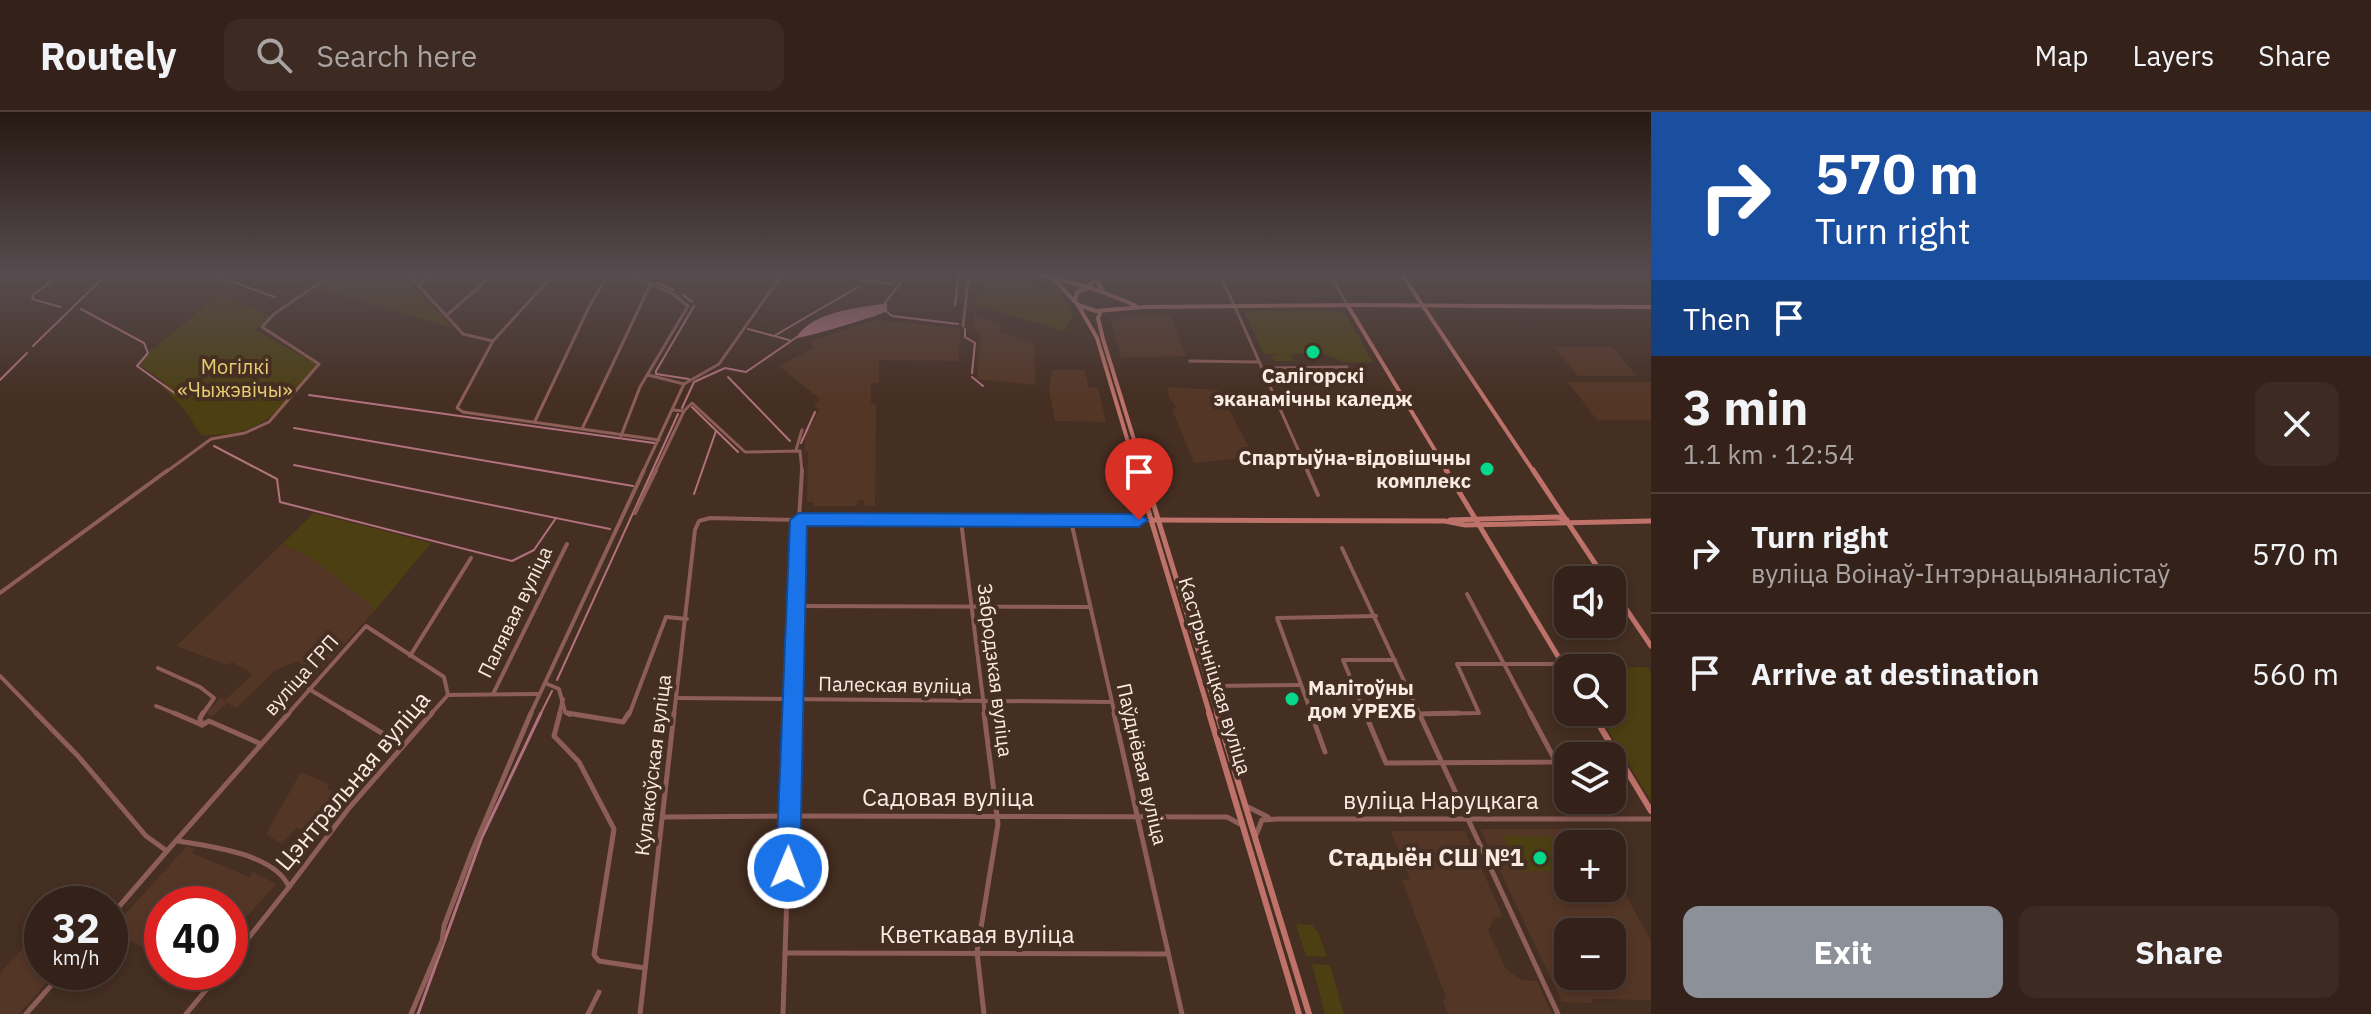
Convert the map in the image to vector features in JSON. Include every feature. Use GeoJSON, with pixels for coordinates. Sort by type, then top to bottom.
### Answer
{"type":"FeatureCollection","features":[{"type":"Feature","properties":{"kind":"main road","name":"Кастрычніцкая вуліца"},"geometry":{"type":"LineString","coordinates":[[1083,315],[1097,338],[1156,520],[1309,1014]]}},
{"type":"Feature","properties":{"kind":"main road","name":"Кастрычніцкая вуліца"},"geometry":{"type":"LineString","coordinates":[[1099,315],[1103,339],[1237,808],[1299,1014]]}},
{"type":"Feature","properties":{"kind":"main road"},"geometry":{"type":"LineString","coordinates":[[1353,315],[1556,654]]}},
{"type":"Feature","properties":{"kind":"main road"},"geometry":{"type":"LineString","coordinates":[[1428,315],[1597,566]]}},
{"type":"Feature","properties":{"kind":"main road"},"geometry":{"type":"LineString","coordinates":[[1156,520],[1445,521],[1557,517],[1568,521]]}},
{"type":"Feature","properties":{"kind":"main road"},"geometry":{"type":"LineString","coordinates":[[1445,521],[1478,525],[1651,521]]}},
{"type":"Feature","properties":{"kind":"main road"},"geometry":{"type":"LineString","coordinates":[[1626,609],[1651,646]]}},
{"type":"Feature","properties":{"kind":"main road"},"geometry":{"type":"LineString","coordinates":[[1599,726],[1651,811]]}},
{"type":"Feature","properties":{"kind":"street"},"geometry":{"type":"LineString","coordinates":[[0,593],[211,439],[258,428],[284,408],[319,364],[262,327],[273,315]]}},
{"type":"Feature","properties":{"kind":"street"},"geometry":{"type":"LineString","coordinates":[[447,315],[463,334],[493,341]]}},
{"type":"Feature","properties":{"kind":"street"},"geometry":{"type":"LineString","coordinates":[[517,315],[493,341],[457,408],[463,412],[659,440]]}},
{"type":"Feature","properties":{"kind":"street"},"geometry":{"type":"LineString","coordinates":[[535,421],[585,315]]}},
{"type":"Feature","properties":{"kind":"street"},"geometry":{"type":"LineString","coordinates":[[582,429],[636,315]]}},
{"type":"Feature","properties":{"kind":"street"},"geometry":{"type":"LineString","coordinates":[[621,436],[648,375],[683,315]]}},
{"type":"Feature","properties":{"kind":"street"},"geometry":{"type":"LineString","coordinates":[[411,1014],[442,941],[444,926],[472,852],[539,694],[684,384],[719,364],[753,315]]}},
{"type":"Feature","properties":{"kind":"street"},"geometry":{"type":"LineString","coordinates":[[963,326],[964,315]]}},
{"type":"Feature","properties":{"kind":"street"},"geometry":{"type":"LineString","coordinates":[[1239,315],[1318,495]]}},
{"type":"Feature","properties":{"kind":"street"},"geometry":{"type":"LineString","coordinates":[[1190,361],[1259,362]]}},
{"type":"Feature","properties":{"kind":"street"},"geometry":{"type":"LineString","coordinates":[[1262,368],[1347,367]]}},
{"type":"Feature","properties":{"kind":"street"},"geometry":{"type":"LineString","coordinates":[[648,375],[684,384]]}},
{"type":"Feature","properties":{"kind":"street"},"geometry":{"type":"LineString","coordinates":[[635,513],[684,411],[692,403],[745,452],[800,451],[803,460],[795,606],[783,1014]]}},
{"type":"Feature","properties":{"kind":"street"},"geometry":{"type":"LineString","coordinates":[[673,410],[684,411]]}},
{"type":"Feature","properties":{"kind":"street"},"geometry":{"type":"LineString","coordinates":[[796,451],[802,430]]}},
{"type":"Feature","properties":{"kind":"street"},"geometry":{"type":"LineString","coordinates":[[799,520],[1156,520]]}},
{"type":"Feature","properties":{"kind":"street","name":"Кулакоўская вуліца"},"geometry":{"type":"LineString","coordinates":[[640,1014],[642,967],[664,817],[695,530],[699,521],[799,520]]}},
{"type":"Feature","properties":{"kind":"street","name":"Забродзкая вуліца"},"geometry":{"type":"LineString","coordinates":[[961,521],[998,824],[977,952],[984,1014]]}},
{"type":"Feature","properties":{"kind":"street","name":"Паўднёвая вуліца"},"geometry":{"type":"LineString","coordinates":[[1071,521],[1182,1014]]}},
{"type":"Feature","properties":{"kind":"street","name":"Палявая вуліца"},"geometry":{"type":"LineString","coordinates":[[493,694],[567,544]]}},
{"type":"Feature","properties":{"kind":"street"},"geometry":{"type":"LineString","coordinates":[[1342,548],[1558,1014]]}},
{"type":"Feature","properties":{"kind":"street"},"geometry":{"type":"LineString","coordinates":[[448,695],[444,677],[410,656],[471,558]]}},
{"type":"Feature","properties":{"kind":"street"},"geometry":{"type":"LineString","coordinates":[[1395,660],[1343,660],[1386,763],[1557,761],[1467,594]]}},
{"type":"Feature","properties":{"kind":"street"},"geometry":{"type":"LineString","coordinates":[[795,606],[1090,607]]}},
{"type":"Feature","properties":{"kind":"street"},"geometry":{"type":"LineString","coordinates":[[1325,752],[1277,618],[1376,616]]}},
{"type":"Feature","properties":{"kind":"street"},"geometry":{"type":"LineString","coordinates":[[563,699],[565,712],[571,716],[623,722],[628,717],[666,617],[685,619]]}},
{"type":"Feature","properties":{"kind":"street","name":"вуліца ГРП"},"geometry":{"type":"LineString","coordinates":[[128,895],[366,626],[410,656]]}},
{"type":"Feature","properties":{"kind":"street"},"geometry":{"type":"LineString","coordinates":[[1419,714],[1478,714],[1480,709],[1457,664],[1554,664]]}},
{"type":"Feature","properties":{"kind":"street"},"geometry":{"type":"LineString","coordinates":[[158,668],[200,687],[214,698],[200,718],[202,725]]}},
{"type":"Feature","properties":{"kind":"street"},"geometry":{"type":"LineString","coordinates":[[0,676],[78,756],[146,836],[165,850]]}},
{"type":"Feature","properties":{"kind":"street"},"geometry":{"type":"LineString","coordinates":[[545,683],[558,685],[564,693],[554,736],[579,762],[614,829],[594,955],[599,961],[642,967]]}},
{"type":"Feature","properties":{"kind":"street"},"geometry":{"type":"LineString","coordinates":[[1209,686],[1300,685]]}},
{"type":"Feature","properties":{"kind":"street"},"geometry":{"type":"LineString","coordinates":[[309,689],[403,746]]}},
{"type":"Feature","properties":{"kind":"street","name":"Цэнтральная вуліца"},"geometry":{"type":"LineString","coordinates":[[248,938],[349,808],[448,695],[539,694]]}},
{"type":"Feature","properties":{"kind":"street","name":"Палеская вуліца"},"geometry":{"type":"LineString","coordinates":[[677,698],[1112,702]]}},
{"type":"Feature","properties":{"kind":"street","name":"вуліца ГРП"},"geometry":{"type":"LineString","coordinates":[[156,706],[202,725],[209,721],[261,744]]}},
{"type":"Feature","properties":{"kind":"street"},"geometry":{"type":"LineString","coordinates":[[1242,796],[1253,812],[1278,819]]}},
{"type":"Feature","properties":{"kind":"street"},"geometry":{"type":"LineString","coordinates":[[1237,808],[1232,818],[1243,826]]}},
{"type":"Feature","properties":{"kind":"street","name":"Садовая вуліца"},"geometry":{"type":"LineString","coordinates":[[664,817],[1232,818]]}},
{"type":"Feature","properties":{"kind":"street"},"geometry":{"type":"LineString","coordinates":[[1256,841],[1257,828],[1262,820],[1278,819]]}},
{"type":"Feature","properties":{"kind":"street","name":"вуліца Наруцкага"},"geometry":{"type":"LineString","coordinates":[[1278,819],[1651,819]]}},
{"type":"Feature","properties":{"kind":"street"},"geometry":{"type":"LineString","coordinates":[[176,841],[233,853],[266,865],[283,875],[289,887]]}},
{"type":"Feature","properties":{"kind":"street","name":"Кветкавая вуліца"},"geometry":{"type":"LineString","coordinates":[[785,953],[1168,954]]}},
{"type":"Feature","properties":{"kind":"street"},"geometry":{"type":"LineString","coordinates":[[26,1014],[47,990]]}},
{"type":"Feature","properties":{"kind":"street"},"geometry":{"type":"LineString","coordinates":[[186,1014],[206,990]]}},
{"type":"Feature","properties":{"kind":"street"},"geometry":{"type":"LineString","coordinates":[[588,1014],[599,992]]}},
{"type":"Feature","properties":{"kind":"shaded area"},"geometry":{"type":"Polygon","coordinates":[[[876,315],[796,338],[803,329],[824,316],[876,315]]]}},
{"type":"Feature","properties":{"kind":"shaded area"},"geometry":{"type":"Polygon","coordinates":[[[974,315],[976,315],[1001,326],[999,332],[1035,345],[1035,385],[977,379],[981,332],[974,330],[974,315]]]}},
{"type":"Feature","properties":{"kind":"shaded area"},"geometry":{"type":"Polygon","coordinates":[[[1118,315],[1170,315],[1186,356],[1121,358],[1110,319],[1119,319],[1118,315]]]}},
{"type":"Feature","properties":{"kind":"shaded area"},"geometry":{"type":"Polygon","coordinates":[[[874,320],[960,328],[959,361],[879,360],[879,383],[871,383],[871,403],[876,406],[875,506],[865,506],[864,500],[857,500],[857,506],[814,506],[814,502],[807,502],[808,452],[804,451],[805,436],[819,410],[814,406],[820,399],[779,366],[813,348],[810,342],[874,320]]]}},
{"type":"Feature","properties":{"kind":"shaded area"},"geometry":{"type":"Polygon","coordinates":[[[1554,347],[1612,347],[1637,376],[1578,376],[1554,347]]]}},
{"type":"Feature","properties":{"kind":"shaded area"},"geometry":{"type":"Polygon","coordinates":[[[1052,370],[1084,370],[1089,387],[1098,388],[1106,422],[1055,421],[1049,391],[1052,370]]]}},
{"type":"Feature","properties":{"kind":"shaded area"},"geometry":{"type":"Polygon","coordinates":[[[1568,382],[1651,382],[1651,420],[1597,420],[1568,382]]]}},
{"type":"Feature","properties":{"kind":"shaded area"},"geometry":{"type":"Polygon","coordinates":[[[1167,387],[1219,390],[1254,457],[1194,463],[1172,409],[1177,408],[1169,398],[1167,387]]]}},
{"type":"Feature","properties":{"kind":"shaded area"},"geometry":{"type":"Polygon","coordinates":[[[282,544],[313,559],[372,605],[371,615],[317,674],[297,661],[276,670],[236,708],[227,703],[212,717],[206,713],[220,698],[225,700],[253,674],[232,662],[228,665],[176,646],[282,544]]]}},
{"type":"Feature","properties":{"kind":"shaded area"},"geometry":{"type":"Polygon","coordinates":[[[301,772],[329,784],[327,789],[348,799],[338,812],[323,806],[303,830],[297,828],[281,844],[266,834],[301,772]]]}},
{"type":"Feature","properties":{"kind":"shaded area"},"geometry":{"type":"Polygon","coordinates":[[[1480,829],[1591,829],[1554,830],[1554,902],[1626,902],[1626,895],[1651,941],[1651,1000],[1593,999],[1592,1003],[1562,1002],[1556,990],[1626,990],[1626,918],[1554,918],[1554,985],[1480,829]]]}},
{"type":"Feature","properties":{"kind":"shaded area"},"geometry":{"type":"Polygon","coordinates":[[[1391,831],[1465,831],[1503,917],[1495,918],[1488,930],[1506,969],[1521,980],[1537,981],[1552,1014],[1448,1014],[1443,1002],[1446,997],[1402,880],[1410,879],[1391,831]]]}},
{"type":"Feature","properties":{"kind":"shaded area"},"geometry":{"type":"Polygon","coordinates":[[[187,846],[194,849],[192,853],[249,877],[253,872],[276,884],[248,916],[248,886],[151,886],[187,846]]]}},
{"type":"Feature","properties":{"kind":"shaded area"},"geometry":{"type":"Polygon","coordinates":[[[144,894],[144,948],[128,939],[128,911],[144,894]]]}},
{"type":"Feature","properties":{"kind":"shaded area"},"geometry":{"type":"Polygon","coordinates":[[[24,947],[24,990],[40,990],[19,1014],[0,1014],[0,973],[24,947]]]}},
{"type":"Feature","properties":{"kind":"green space","name":"Могілкі «Чыжэвічы»"},"geometry":{"type":"Polygon","coordinates":[[[194,315],[269,315],[255,330],[317,364],[293,395],[256,426],[223,434],[201,435],[184,409],[163,387],[164,382],[140,365],[152,347],[155,348],[194,315]]]}},
{"type":"Feature","properties":{"kind":"green space"},"geometry":{"type":"Polygon","coordinates":[[[409,315],[441,315],[453,328],[409,315]]]}},
{"type":"Feature","properties":{"kind":"green space"},"geometry":{"type":"Polygon","coordinates":[[[1010,315],[1073,315],[1064,331],[1010,315]]]}},
{"type":"Feature","properties":{"kind":"green space"},"geometry":{"type":"Polygon","coordinates":[[[1246,315],[1346,315],[1373,362],[1342,362],[1310,347],[1303,354],[1291,354],[1293,361],[1274,361],[1272,356],[1281,354],[1264,354],[1246,315]]]}},
{"type":"Feature","properties":{"kind":"green space"},"geometry":{"type":"Polygon","coordinates":[[[314,513],[431,543],[371,615],[372,605],[313,559],[282,544],[314,513]]]}},
{"type":"Feature","properties":{"kind":"green space"},"geometry":{"type":"Polygon","coordinates":[[[1626,667],[1648,667],[1651,672],[1651,801],[1626,760],[1626,742],[1615,742],[1605,726],[1626,726],[1626,667]]]}},
{"type":"Feature","properties":{"kind":"green space","name":"Стадыён СШ №1"},"geometry":{"type":"Polygon","coordinates":[[[1503,836],[1554,837],[1554,871],[1519,871],[1503,836]]]}},
{"type":"Feature","properties":{"kind":"green space"},"geometry":{"type":"Polygon","coordinates":[[[1296,924],[1312,925],[1319,934],[1327,957],[1306,956],[1296,924]]]}},
{"type":"Feature","properties":{"kind":"green space"},"geometry":{"type":"Polygon","coordinates":[[[1312,964],[1330,965],[1344,1014],[1325,1014],[1312,964]]]}},
{"type":"Feature","properties":{"kind":"waterway"},"geometry":{"type":"LineString","coordinates":[[33,346],[65,315]]}},
{"type":"Feature","properties":{"kind":"waterway"},"geometry":{"type":"LineString","coordinates":[[92,315],[144,343],[148,353],[137,366],[176,394]]}},
{"type":"Feature","properties":{"kind":"waterway"},"geometry":{"type":"LineString","coordinates":[[689,315],[656,374],[689,379]]}},
{"type":"Feature","properties":{"kind":"waterway"},"geometry":{"type":"LineString","coordinates":[[774,336],[810,315]]}},
{"type":"Feature","properties":{"kind":"waterway"},"geometry":{"type":"LineString","coordinates":[[891,315],[958,324]]}},
{"type":"Feature","properties":{"kind":"waterway"},"geometry":{"type":"LineString","coordinates":[[748,329],[774,336]]}},
{"type":"Feature","properties":{"kind":"waterway"},"geometry":{"type":"LineString","coordinates":[[965,329],[965,337],[975,343],[972,373]]}},
{"type":"Feature","properties":{"kind":"waterway"},"geometry":{"type":"LineString","coordinates":[[774,336],[789,340]]}},
{"type":"Feature","properties":{"kind":"waterway"},"geometry":{"type":"LineString","coordinates":[[682,408],[694,382],[725,368],[746,372],[797,337]]}},
{"type":"Feature","properties":{"kind":"waterway"},"geometry":{"type":"LineString","coordinates":[[0,380],[27,353]]}},
{"type":"Feature","properties":{"kind":"waterway"},"geometry":{"type":"LineString","coordinates":[[728,377],[790,441]]}},
{"type":"Feature","properties":{"kind":"waterway"},"geometry":{"type":"LineString","coordinates":[[972,377],[983,386]]}},
{"type":"Feature","properties":{"kind":"waterway"},"geometry":{"type":"LineString","coordinates":[[309,395],[654,443]]}},
{"type":"Feature","properties":{"kind":"waterway"},"geometry":{"type":"LineString","coordinates":[[692,407],[738,452]]}},
{"type":"Feature","properties":{"kind":"waterway"},"geometry":{"type":"LineString","coordinates":[[801,443],[815,412]]}},
{"type":"Feature","properties":{"kind":"waterway"},"geometry":{"type":"LineString","coordinates":[[557,680],[678,414]]}},
{"type":"Feature","properties":{"kind":"waterway"},"geometry":{"type":"LineString","coordinates":[[294,428],[633,486]]}},
{"type":"Feature","properties":{"kind":"waterway"},"geometry":{"type":"LineString","coordinates":[[694,494],[716,431]]}},
{"type":"Feature","properties":{"kind":"waterway"},"geometry":{"type":"LineString","coordinates":[[214,446],[277,479],[280,502],[512,561],[534,550],[556,518]]}},
{"type":"Feature","properties":{"kind":"waterway"},"geometry":{"type":"LineString","coordinates":[[294,465],[556,518]]}},
{"type":"Feature","properties":{"kind":"waterway"},"geometry":{"type":"LineString","coordinates":[[556,518],[610,529]]}},
{"type":"Feature","properties":{"kind":"waterway"},"geometry":{"type":"LineString","coordinates":[[541,713],[552,691]]}},
{"type":"Feature","properties":{"kind":"waterway"},"geometry":{"type":"LineString","coordinates":[[418,1014],[482,837],[541,713]]}},
{"type":"Feature","properties":{"kind":"place","name":"Салігорскі эканамічны каледж"},"geometry":{"type":"Point","coordinates":[1313,352]}},
{"type":"Feature","properties":{"kind":"place","name":"Спартыўна-відовішчны комплекс"},"geometry":{"type":"Point","coordinates":[1487,469]}},
{"type":"Feature","properties":{"kind":"place","name":"Малітоўны дом УРЕХБ"},"geometry":{"type":"Point","coordinates":[1292,699]}},
{"type":"Feature","properties":{"kind":"place","name":"Стадыён СШ №1"},"geometry":{"type":"Point","coordinates":[1540,858]}},
{"type":"Feature","properties":{"kind":"route"},"geometry":{"type":"LineString","coordinates":[[788,868],[799,520],[1139,520]]}}]}
